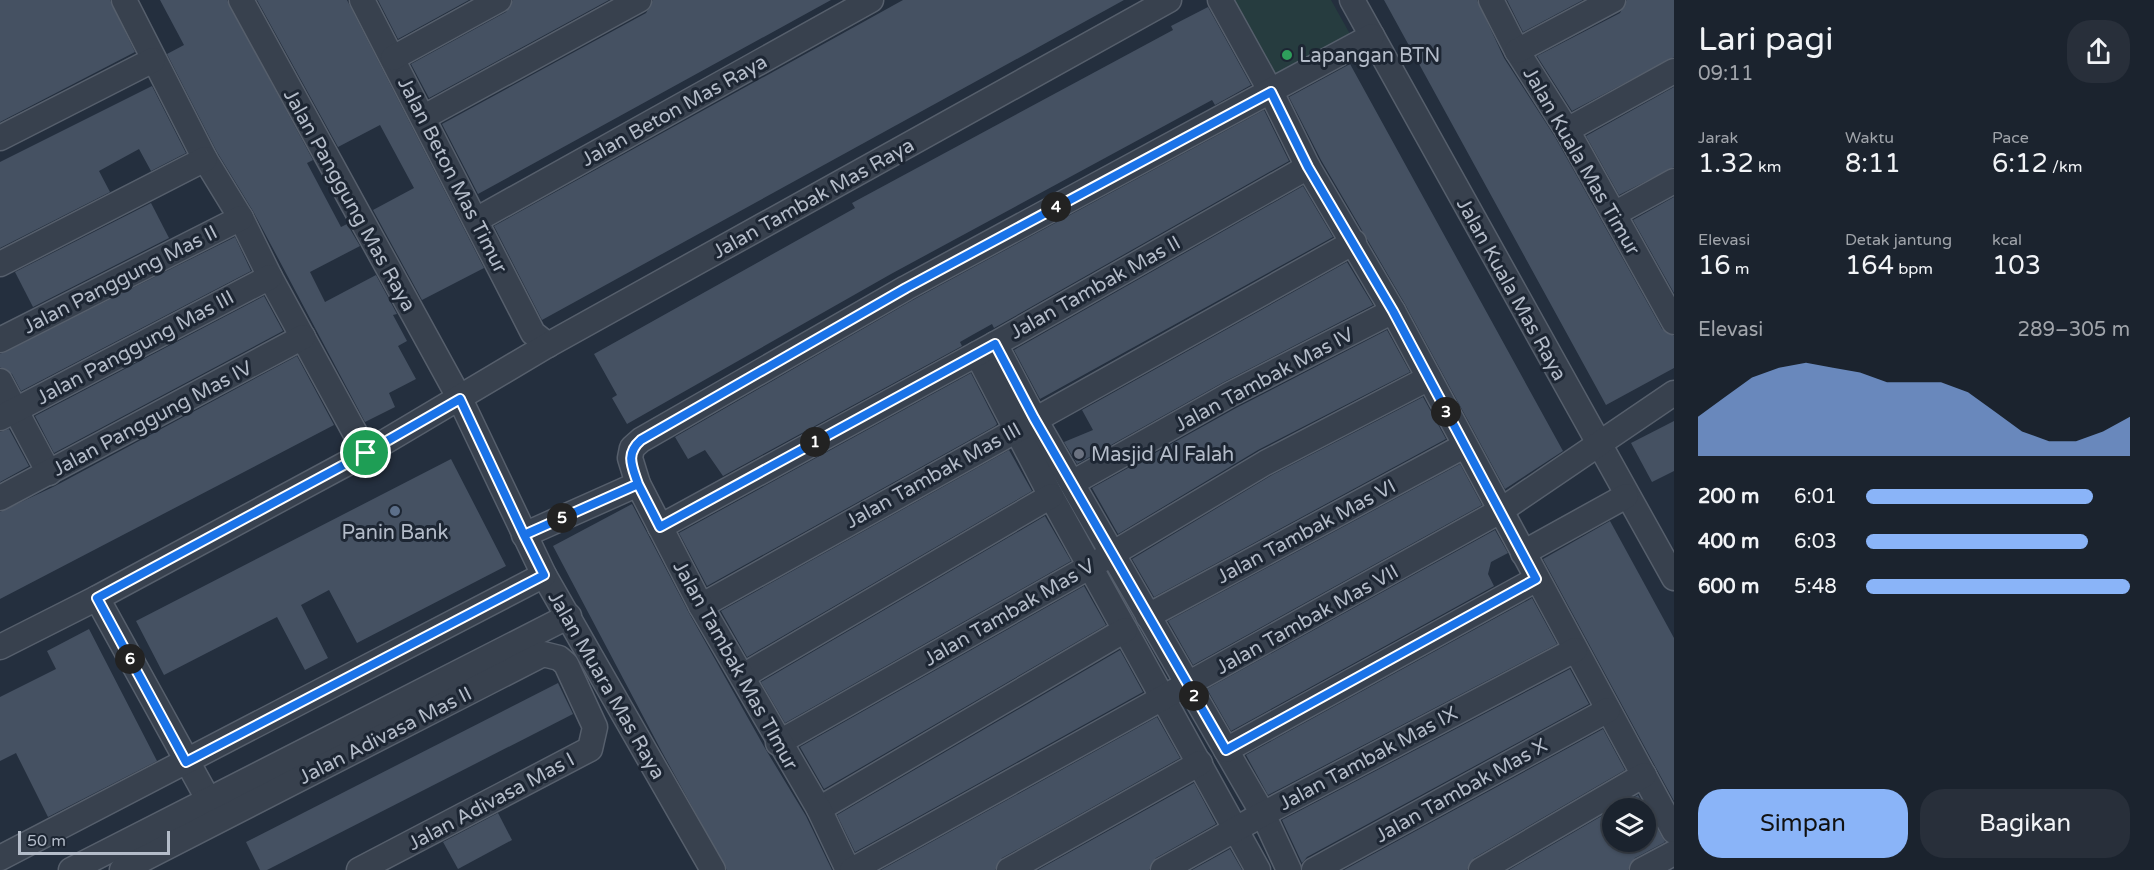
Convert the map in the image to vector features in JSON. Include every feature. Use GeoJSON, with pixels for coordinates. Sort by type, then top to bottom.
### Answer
{"type":"FeatureCollection","features":[{"type":"Feature","properties":{"kind":"street"},"geometry":{"type":"LineString","coordinates":[[124,0],[205,159],[240,218],[366,453]]}},
{"type":"Feature","properties":{"kind":"street","name":"Jalan Panggung Mas Raya"},"geometry":{"type":"LineString","coordinates":[[241,0],[460,399]]}},
{"type":"Feature","properties":{"kind":"street","name":"Jalan Beton Mas Timur"},"geometry":{"type":"LineString","coordinates":[[362,0],[533,333],[548,345]]}},
{"type":"Feature","properties":{"kind":"street"},"geometry":{"type":"LineString","coordinates":[[393,58],[499,0]]}},
{"type":"Feature","properties":{"kind":"street"},"geometry":{"type":"LineString","coordinates":[[424,117],[639,0]]}},
{"type":"Feature","properties":{"kind":"street","name":"Jalan Beton Mas Raya"},"geometry":{"type":"LineString","coordinates":[[476,220],[871,0]]}},
{"type":"Feature","properties":{"kind":"street","name":"Jalan Tambak Mas Raya"},"geometry":{"type":"LineString","coordinates":[[0,647],[97,598],[366,453],[548,345],[1169,0]]}},
{"type":"Feature","properties":{"kind":"street"},"geometry":{"type":"LineString","coordinates":[[1220,0],[1271,92],[1308,167],[1393,311],[1674,831]]}},
{"type":"Feature","properties":{"kind":"street","name":"Jalan Kuala Mas Raya"},"geometry":{"type":"LineString","coordinates":[[1352,0],[1597,444],[1674,578]]}},
{"type":"Feature","properties":{"kind":"street","name":"Jalan Kuala Mas Timur"},"geometry":{"type":"LineString","coordinates":[[1491,0],[1517,51],[1567,130],[1614,214],[1666,289],[1674,322]]}},
{"type":"Feature","properties":{"kind":"street"},"geometry":{"type":"LineString","coordinates":[[1517,51],[1613,0]]}},
{"type":"Feature","properties":{"kind":"street"},"geometry":{"type":"LineString","coordinates":[[1271,92],[1372,36]]}},
{"type":"Feature","properties":{"kind":"street"},"geometry":{"type":"LineString","coordinates":[[0,138],[153,60]]}},
{"type":"Feature","properties":{"kind":"street"},"geometry":{"type":"LineString","coordinates":[[1567,130],[1674,71]]}},
{"type":"Feature","properties":{"kind":"street","name":"Jalan Tambak Mas TImur"},"geometry":{"type":"LineString","coordinates":[[850,870],[819,809],[778,743],[743,676],[701,606],[660,527],[638,484],[630,458],[632,448],[641,440],[855,317],[1271,92]]}},
{"type":"Feature","properties":{"kind":"street"},"geometry":{"type":"LineString","coordinates":[[0,264],[205,159]]}},
{"type":"Feature","properties":{"kind":"street","name":"Jalan Tambak Mas II"},"geometry":{"type":"LineString","coordinates":[[660,527],[986,349],[1308,167]]}},
{"type":"Feature","properties":{"kind":"street"},"geometry":{"type":"LineString","coordinates":[[1614,214],[1674,181]]}},
{"type":"Feature","properties":{"kind":"street","name":"Jalan Panggung Mas II"},"geometry":{"type":"LineString","coordinates":[[0,340],[240,218]]}},
{"type":"Feature","properties":{"kind":"street","name":"Jalan Tambak Mas III"},"geometry":{"type":"LineString","coordinates":[[701,606],[1354,242]]}},
{"type":"Feature","properties":{"kind":"street","name":"Jalan Panggung Mas III"},"geometry":{"type":"LineString","coordinates":[[8,414],[270,277]]}},
{"type":"Feature","properties":{"kind":"street","name":"Jalan Tambak Mas IV"},"geometry":{"type":"LineString","coordinates":[[1072,483],[1229,395],[1393,311]]}},
{"type":"Feature","properties":{"kind":"street","name":"Jalan Panggung Mas IV"},"geometry":{"type":"LineString","coordinates":[[0,498],[303,337]]}},
{"type":"Feature","properties":{"kind":"street"},"geometry":{"type":"LineString","coordinates":[[986,349],[1024,424],[1051,496],[1148,616],[1263,813],[1289,870]]}},
{"type":"Feature","properties":{"kind":"street","name":"Jalan Tambak Mas V"},"geometry":{"type":"LineString","coordinates":[[778,743],[1265,463],[1429,378]]}},
{"type":"Feature","properties":{"kind":"street"},"geometry":{"type":"LineString","coordinates":[[0,381],[8,414],[49,473]]}},
{"type":"Feature","properties":{"kind":"street","name":"Jalan Tambak Mas VII"},"geometry":{"type":"LineString","coordinates":[[850,870],[1188,686],[1500,511],[1674,393]]}},
{"type":"Feature","properties":{"kind":"street","name":"Jalan Muara Mas Raya"},"geometry":{"type":"LineString","coordinates":[[460,399],[544,575],[713,870]]}},
{"type":"Feature","properties":{"kind":"street"},"geometry":{"type":"LineString","coordinates":[[1024,424],[1072,483],[1125,630],[1258,870]]}},
{"type":"Feature","properties":{"kind":"street","name":"Jalan Tambak Mas VI"},"geometry":{"type":"LineString","coordinates":[[1148,616],[1464,446]]}},
{"type":"Feature","properties":{"kind":"street"},"geometry":{"type":"LineString","coordinates":[[524,535],[638,484]]}},
{"type":"Feature","properties":{"kind":"street"},"geometry":{"type":"LineString","coordinates":[[743,676],[1051,496]]}},
{"type":"Feature","properties":{"kind":"street"},"geometry":{"type":"LineString","coordinates":[[1523,553],[1626,496]]}},
{"type":"Feature","properties":{"kind":"street"},"geometry":{"type":"LineString","coordinates":[[0,858],[544,575]]}},
{"type":"Feature","properties":{"kind":"street"},"geometry":{"type":"LineString","coordinates":[[1226,750],[1536,579]]}},
{"type":"Feature","properties":{"kind":"street"},"geometry":{"type":"LineString","coordinates":[[97,598],[208,799]]}},
{"type":"Feature","properties":{"kind":"street"},"geometry":{"type":"LineString","coordinates":[[71,870],[569,616]]}},
{"type":"Feature","properties":{"kind":"street"},"geometry":{"type":"LineString","coordinates":[[819,809],[1125,630]]}},
{"type":"Feature","properties":{"kind":"street","name":"Jalan Tambak Mas IX"},"geometry":{"type":"LineString","coordinates":[[1163,870],[1263,813],[1575,650]]}},
{"type":"Feature","properties":{"kind":"street","name":"Jalan Adivasa Mas II"},"geometry":{"type":"LineString","coordinates":[[122,870],[543,654],[559,658],[572,674],[595,727],[590,749]]}},
{"type":"Feature","properties":{"kind":"street","name":"Jalan Tambak Mas X"},"geometry":{"type":"LineString","coordinates":[[1314,870],[1608,710]]}},
{"type":"Feature","properties":{"kind":"street","name":"Jalan Adivasa Mas I"},"geometry":{"type":"LineString","coordinates":[[359,870],[590,749]]}},
{"type":"Feature","properties":{"kind":"street"},"geometry":{"type":"LineString","coordinates":[[1009,870],[1200,762]]}},
{"type":"Feature","properties":{"kind":"street"},"geometry":{"type":"LineString","coordinates":[[1481,870],[1644,775]]}},
{"type":"Feature","properties":{"kind":"street"},"geometry":{"type":"LineString","coordinates":[[1642,870],[1674,853]]}},
{"type":"Feature","properties":{"kind":"green space","name":"Lapangan BTN"},"geometry":{"type":"Polygon","coordinates":[[[1232,0],[1331,0],[1350,34],[1274,76],[1232,0]]]}},
{"type":"Feature","properties":{"kind":"building"},"geometry":{"type":"Polygon","coordinates":[[[0,0],[110,0],[135,52],[0,122],[0,0]]]}},
{"type":"Feature","properties":{"kind":"building"},"geometry":{"type":"Polygon","coordinates":[[[160,0],[227,0],[313,160],[307,163],[341,227],[347,224],[360,246],[310,272],[325,302],[376,275],[397,314],[393,315],[407,341],[398,346],[416,379],[389,393],[395,407],[365,422],[253,211],[217,152],[167,54],[184,45],[160,0]]]}},
{"type":"Feature","properties":{"kind":"building"},"geometry":{"type":"Polygon","coordinates":[[[257,0],[347,0],[484,268],[422,300],[373,210],[414,188],[380,125],[338,147],[257,0]]]}},
{"type":"Feature","properties":{"kind":"building"},"geometry":{"type":"Polygon","coordinates":[[[378,0],[469,0],[398,39],[378,0]]]}},
{"type":"Feature","properties":{"kind":"building"},"geometry":{"type":"Polygon","coordinates":[[[513,0],[609,0],[429,98],[411,64],[506,12],[513,0]]]}},
{"type":"Feature","properties":{"kind":"building"},"geometry":{"type":"Polygon","coordinates":[[[653,0],[831,0],[478,194],[442,124],[646,13],[653,0]]]}},
{"type":"Feature","properties":{"kind":"building"},"geometry":{"type":"Polygon","coordinates":[[[903,0],[1124,0],[542,320],[494,226],[903,0]]]}},
{"type":"Feature","properties":{"kind":"building"},"geometry":{"type":"Polygon","coordinates":[[[1384,0],[1477,0],[1504,58],[1555,137],[1662,329],[1674,336],[1674,368],[1606,405],[1384,0]]]}},
{"type":"Feature","properties":{"kind":"building"},"geometry":{"type":"Polygon","coordinates":[[[1507,0],[1583,0],[1523,32],[1507,0]]]}},
{"type":"Feature","properties":{"kind":"building"},"geometry":{"type":"Polygon","coordinates":[[[1627,0],[1674,0],[1674,57],[1572,111],[1537,56],[1620,13],[1627,0]]]}},
{"type":"Feature","properties":{"kind":"building"},"geometry":{"type":"Polygon","coordinates":[[[1208,7],[1251,85],[1215,105],[1212,100],[891,274],[627,424],[612,398],[617,395],[594,354],[855,208],[852,203],[1173,30],[1171,26],[1208,7]]]}},
{"type":"Feature","properties":{"kind":"building"},"geometry":{"type":"Polygon","coordinates":[[[1350,64],[1563,451],[1505,489],[1405,304],[1321,160],[1289,97],[1350,64]]]}},
{"type":"Feature","properties":{"kind":"building"},"geometry":{"type":"Polygon","coordinates":[[[152,86],[186,153],[151,171],[139,149],[99,171],[110,192],[0,248],[0,162],[152,86]]]}},
{"type":"Feature","properties":{"kind":"building"},"geometry":{"type":"Polygon","coordinates":[[[1674,87],[1674,167],[1619,195],[1586,136],[1674,87]]]}},
{"type":"Feature","properties":{"kind":"building"},"geometry":{"type":"Polygon","coordinates":[[[1264,110],[1289,161],[994,328],[992,324],[974,334],[960,342],[962,346],[723,476],[705,450],[688,459],[675,437],[913,300],[1264,110]]]}},
{"type":"Feature","properties":{"kind":"building"},"geometry":{"type":"Polygon","coordinates":[[[1303,186],[1333,237],[1040,399],[1014,350],[1303,186]]]}},
{"type":"Feature","properties":{"kind":"building"},"geometry":{"type":"Polygon","coordinates":[[[1674,197],[1674,293],[1633,220],[1674,197]]]}},
{"type":"Feature","properties":{"kind":"building"},"geometry":{"type":"Polygon","coordinates":[[[151,203],[169,238],[33,307],[15,272],[151,203]]]}},
{"type":"Feature","properties":{"kind":"building"},"geometry":{"type":"Polygon","coordinates":[[[235,237],[251,271],[21,391],[12,374],[0,367],[0,354],[235,237]]]}},
{"type":"Feature","properties":{"kind":"building"},"geometry":{"type":"Polygon","coordinates":[[[1347,262],[1373,305],[1222,383],[1077,464],[1064,442],[1093,430],[1082,410],[1347,262]]]}},
{"type":"Feature","properties":{"kind":"building"},"geometry":{"type":"Polygon","coordinates":[[[264,296],[283,331],[54,453],[35,416],[264,296]]]}},
{"type":"Feature","properties":{"kind":"building"},"geometry":{"type":"Polygon","coordinates":[[[1387,330],[1410,372],[1258,450],[1118,534],[1092,488],[1236,408],[1387,330]]]}},
{"type":"Feature","properties":{"kind":"building"},"geometry":{"type":"Polygon","coordinates":[[[297,356],[334,425],[0,599],[0,512],[55,486],[297,356]]]}},
{"type":"Feature","properties":{"kind":"building"},"geometry":{"type":"Polygon","coordinates":[[[971,373],[997,424],[995,426],[707,586],[679,533],[971,373]]]}},
{"type":"Feature","properties":{"kind":"building"},"geometry":{"type":"Polygon","coordinates":[[[1423,397],[1446,439],[1154,597],[1132,559],[1272,475],[1423,397]]]}},
{"type":"Feature","properties":{"kind":"building"},"geometry":{"type":"Polygon","coordinates":[[[1674,421],[1674,471],[1652,482],[1631,443],[1674,421]]]}},
{"type":"Feature","properties":{"kind":"building"},"geometry":{"type":"Polygon","coordinates":[[[9,429],[29,466],[0,482],[0,432],[9,429]]]}},
{"type":"Feature","properties":{"kind":"building"},"geometry":{"type":"Polygon","coordinates":[[[1009,450],[1032,491],[747,657],[721,611],[1009,450]]]}},
{"type":"Feature","properties":{"kind":"building"},"geometry":{"type":"Polygon","coordinates":[[[451,459],[506,566],[357,643],[329,590],[301,605],[328,658],[305,670],[277,617],[164,675],[136,621],[451,459]]]}},
{"type":"Feature","properties":{"kind":"building"},"geometry":{"type":"Polygon","coordinates":[[[1460,464],[1482,505],[1193,665],[1168,621],[1460,464]]]}},
{"type":"Feature","properties":{"kind":"building"},"geometry":{"type":"Polygon","coordinates":[[[632,504],[689,613],[806,816],[832,870],[727,870],[662,752],[553,546],[632,504]]]}},
{"type":"Feature","properties":{"kind":"building"},"geometry":{"type":"Polygon","coordinates":[[[1045,516],[1071,561],[785,723],[761,682],[1045,516]]]}},
{"type":"Feature","properties":{"kind":"building"},"geometry":{"type":"Polygon","coordinates":[[[1610,521],[1674,638],[1674,801],[1543,559],[1610,521]]]}},
{"type":"Feature","properties":{"kind":"building"},"geometry":{"type":"Polygon","coordinates":[[[1495,530],[1508,553],[1491,562],[1488,574],[1494,586],[1231,731],[1207,689],[1495,530]]]}},
{"type":"Feature","properties":{"kind":"building"},"geometry":{"type":"Polygon","coordinates":[[[1084,586],[1106,625],[824,789],[800,747],[1084,586]]]}},
{"type":"Feature","properties":{"kind":"building"},"geometry":{"type":"Polygon","coordinates":[[[1532,598],[1557,644],[1268,795],[1246,755],[1532,598]]]}},
{"type":"Feature","properties":{"kind":"building"},"geometry":{"type":"Polygon","coordinates":[[[89,629],[157,761],[48,817],[16,753],[0,761],[0,697],[56,669],[47,651],[89,629]]]}},
{"type":"Feature","properties":{"kind":"building"},"geometry":{"type":"Polygon","coordinates":[[[1120,650],[1143,692],[855,852],[837,815],[1120,650]]]}},
{"type":"Feature","properties":{"kind":"building"},"geometry":{"type":"Polygon","coordinates":[[[1570,669],[1589,704],[1307,857],[1302,863],[1282,820],[1570,669]]]}},
{"type":"Feature","properties":{"kind":"building"},"geometry":{"type":"Polygon","coordinates":[[[558,683],[573,714],[267,870],[260,870],[246,842],[558,683]]]}},
{"type":"Feature","properties":{"kind":"building"},"geometry":{"type":"Polygon","coordinates":[[[1157,717],[1180,758],[1002,858],[995,870],[881,870],[1157,717]]]}},
{"type":"Feature","properties":{"kind":"building"},"geometry":{"type":"Polygon","coordinates":[[[1603,729],[1625,770],[1474,858],[1467,870],[1344,870],[1603,729]]]}},
{"type":"Feature","properties":{"kind":"building"},"geometry":{"type":"Polygon","coordinates":[[[1194,783],[1216,824],[1156,858],[1149,870],[1038,870],[1194,783]]]}},
{"type":"Feature","properties":{"kind":"building"},"geometry":{"type":"Polygon","coordinates":[[[498,813],[512,840],[458,869],[443,842],[498,813]]]}},
{"type":"Feature","properties":{"kind":"building"},"geometry":{"type":"Polygon","coordinates":[[[1602,816],[1602,852],[1646,852],[1635,858],[1628,870],[1509,870],[1602,816]]]}},
{"type":"Feature","properties":{"kind":"building"},"geometry":{"type":"Polygon","coordinates":[[[1656,826],[1665,842],[1656,847],[1656,826]]]}},
{"type":"Feature","properties":{"kind":"building"},"geometry":{"type":"Polygon","coordinates":[[[1230,849],[1242,870],[1192,870],[1230,849]]]}},
{"type":"Feature","properties":{"kind":"place","name":"Lapangan BTN"},"geometry":{"type":"Point","coordinates":[1287,55]}},
{"type":"Feature","properties":{"kind":"place","name":"Masjid Al Falah"},"geometry":{"type":"Point","coordinates":[1079,454]}},
{"type":"Feature","properties":{"kind":"place","name":"Panin Bank"},"geometry":{"type":"Point","coordinates":[395,511]}},
{"type":"Feature","properties":{"kind":"route"},"geometry":{"type":"LineString","coordinates":[[366,453],[97,598],[186,762],[544,575],[524,535],[584,508],[638,484],[630,458],[632,448],[641,440],[906,288],[1271,92],[1308,167],[1393,311],[1536,579],[1226,750],[1034,418],[995,344],[660,527],[638,484],[524,535],[460,399],[366,453]]}}]}
